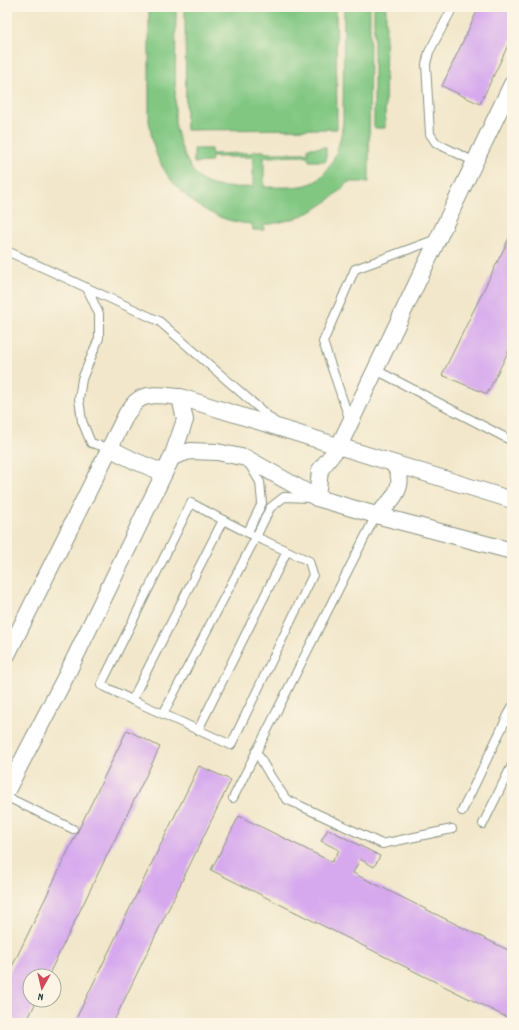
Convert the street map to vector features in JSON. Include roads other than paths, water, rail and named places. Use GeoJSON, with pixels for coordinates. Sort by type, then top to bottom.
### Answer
{"type":"FeatureCollection","features":[{"type":"Feature","properties":{"kind":"street"},"geometry":{"type":"LineString","coordinates":[[317,498],[320,470],[339,446],[351,422],[512,84]]}},
{"type":"Feature","properties":{"kind":"street"},"geometry":{"type":"LineString","coordinates":[[7,655],[126,414],[136,401],[151,396],[180,397],[512,500]]}},
{"type":"Feature","properties":{"kind":"street"},"geometry":{"type":"LineString","coordinates":[[7,790],[66,676],[172,457],[185,420],[180,397]]}},
{"type":"Feature","properties":{"kind":"street"},"geometry":{"type":"LineString","coordinates":[[109,448],[135,462],[164,473]]}},
{"type":"Feature","properties":{"kind":"street"},"geometry":{"type":"LineString","coordinates":[[172,457],[190,451],[217,452],[246,458],[317,498],[512,551]]}},
{"type":"Feature","properties":{"kind":"street"},"geometry":{"type":"LineString","coordinates":[[376,515],[386,507],[396,494],[400,477],[396,467],[392,463]]}},
{"type":"Feature","properties":{"kind":"lane"},"geometry":{"type":"LineString","coordinates":[[453,7],[429,52],[426,64],[430,134],[436,143],[475,162]]}},
{"type":"Feature","properties":{"kind":"lane"},"geometry":{"type":"LineString","coordinates":[[351,422],[323,342],[355,269],[438,239]]}},
{"type":"Feature","properties":{"kind":"lane"},"geometry":{"type":"LineString","coordinates":[[7,251],[160,320],[283,429]]}},
{"type":"Feature","properties":{"kind":"lane"},"geometry":{"type":"LineString","coordinates":[[87,288],[99,314],[99,338],[82,378],[79,399],[82,421],[91,444],[109,448]]}},
{"type":"Feature","properties":{"kind":"lane"},"geometry":{"type":"LineString","coordinates":[[376,370],[512,441]]}},
{"type":"Feature","properties":{"kind":"lane"},"geometry":{"type":"LineString","coordinates":[[246,458],[260,482],[262,503],[248,532]]}},
{"type":"Feature","properties":{"kind":"lane"},"geometry":{"type":"LineString","coordinates":[[164,714],[270,508],[284,497],[317,498]]}},
{"type":"Feature","properties":{"kind":"lane"},"geometry":{"type":"LineString","coordinates":[[191,504],[248,532],[309,561],[313,575],[231,745],[101,685],[191,504]]}},
{"type":"Feature","properties":{"kind":"lane"},"geometry":{"type":"LineString","coordinates":[[233,798],[376,515]]}},
{"type":"Feature","properties":{"kind":"lane"},"geometry":{"type":"LineString","coordinates":[[132,700],[223,520]]}},
{"type":"Feature","properties":{"kind":"lane"},"geometry":{"type":"LineString","coordinates":[[198,730],[287,551]]}},
{"type":"Feature","properties":{"kind":"lane"},"geometry":{"type":"LineString","coordinates":[[462,811],[512,707]]}},
{"type":"Feature","properties":{"kind":"lane"},"geometry":{"type":"LineString","coordinates":[[256,751],[270,777],[286,799],[382,844],[452,829]]}},
{"type":"Feature","properties":{"kind":"lane"},"geometry":{"type":"LineString","coordinates":[[483,824],[512,765]]}},
{"type":"Feature","properties":{"kind":"lane"},"geometry":{"type":"LineString","coordinates":[[7,797],[73,829]]}}]}
